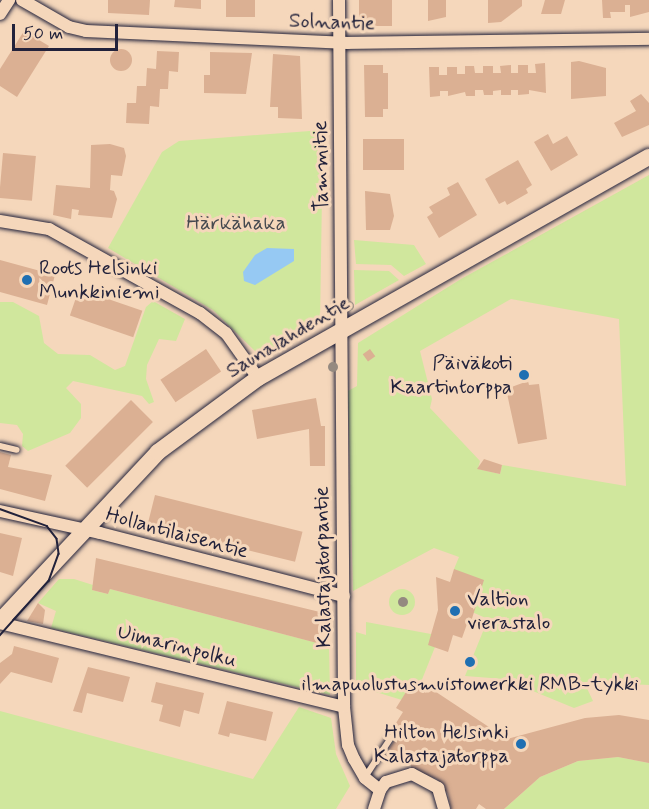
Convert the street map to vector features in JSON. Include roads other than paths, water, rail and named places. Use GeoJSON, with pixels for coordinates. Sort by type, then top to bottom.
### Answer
{"type":"FeatureCollection","features":[{"type":"Feature","properties":{"kind":"street"},"geometry":{"type":"LineString","coordinates":[[0,14],[9,0]]}},
{"type":"Feature","properties":{"kind":"street","name":"Solnantie"},"geometry":{"type":"LineString","coordinates":[[22,0],[69,27],[86,31],[339,43],[649,39]]}},
{"type":"Feature","properties":{"kind":"street","name":"Tammitie"},"geometry":{"type":"LineString","coordinates":[[339,0],[343,332]]}},
{"type":"Feature","properties":{"kind":"street","name":"Saunalahdentie"},"geometry":{"type":"LineString","coordinates":[[0,622],[82,529],[158,452],[258,378],[649,157]]}},
{"type":"Feature","properties":{"kind":"street"},"geometry":{"type":"LineString","coordinates":[[0,220],[48,229],[200,313],[226,333],[258,378]]}},
{"type":"Feature","properties":{"kind":"street","name":"Kalastajatorpantie"},"geometry":{"type":"LineString","coordinates":[[343,332],[344,707],[348,745],[365,777],[380,790]]}},
{"type":"Feature","properties":{"kind":"street","name":"Hollantilaisentie"},"geometry":{"type":"LineString","coordinates":[[0,512],[82,529],[344,596]]}},
{"type":"Feature","properties":{"kind":"street","name":"Uimarinpolku"},"geometry":{"type":"LineString","coordinates":[[0,622],[344,707]]}},
{"type":"Feature","properties":{"kind":"street"},"geometry":{"type":"LineString","coordinates":[[374,809],[380,790],[394,777],[422,776],[438,788],[444,809]]}},
{"type":"Feature","properties":{"kind":"lane"},"geometry":{"type":"LineString","coordinates":[[0,446],[17,450]]}},
{"type":"Feature","properties":{"kind":"lane"},"geometry":{"type":"LineString","coordinates":[[365,777],[392,736]]}},
{"type":"Feature","properties":{"kind":"water"},"geometry":{"type":"Polygon","coordinates":[[[267,248],[294,249],[294,261],[255,285],[244,281],[243,272],[255,255],[267,248]]]}},
{"type":"Feature","properties":{"kind":"tram line"},"geometry":{"type":"LineString","coordinates":[[0,509],[47,526],[57,539],[59,554],[49,581],[0,636]]}},
{"type":"Feature","properties":{"kind":"place","name":"Roots Helsinki Munkkiniemi"},"geometry":{"type":"Point","coordinates":[27,280]}},
{"type":"Feature","properties":{"kind":"place","name":"Päiväkoti Kaartintorppa"},"geometry":{"type":"Point","coordinates":[524,375]}},
{"type":"Feature","properties":{"kind":"place","name":"Valtion vierastalo"},"geometry":{"type":"Point","coordinates":[455,611]}},
{"type":"Feature","properties":{"kind":"place","name":"ilmapuolustusmuistomerkki RMB-tykki"},"geometry":{"type":"Point","coordinates":[470,662]}},
{"type":"Feature","properties":{"kind":"place","name":"Hilton Helsinki Kalastajatorppa"},"geometry":{"type":"Point","coordinates":[521,744]}},
{"type":"Feature","properties":{"kind":"park label","name":"Härkähaka"},"geometry":{"type":"Point","coordinates":[236,223]}}]}
